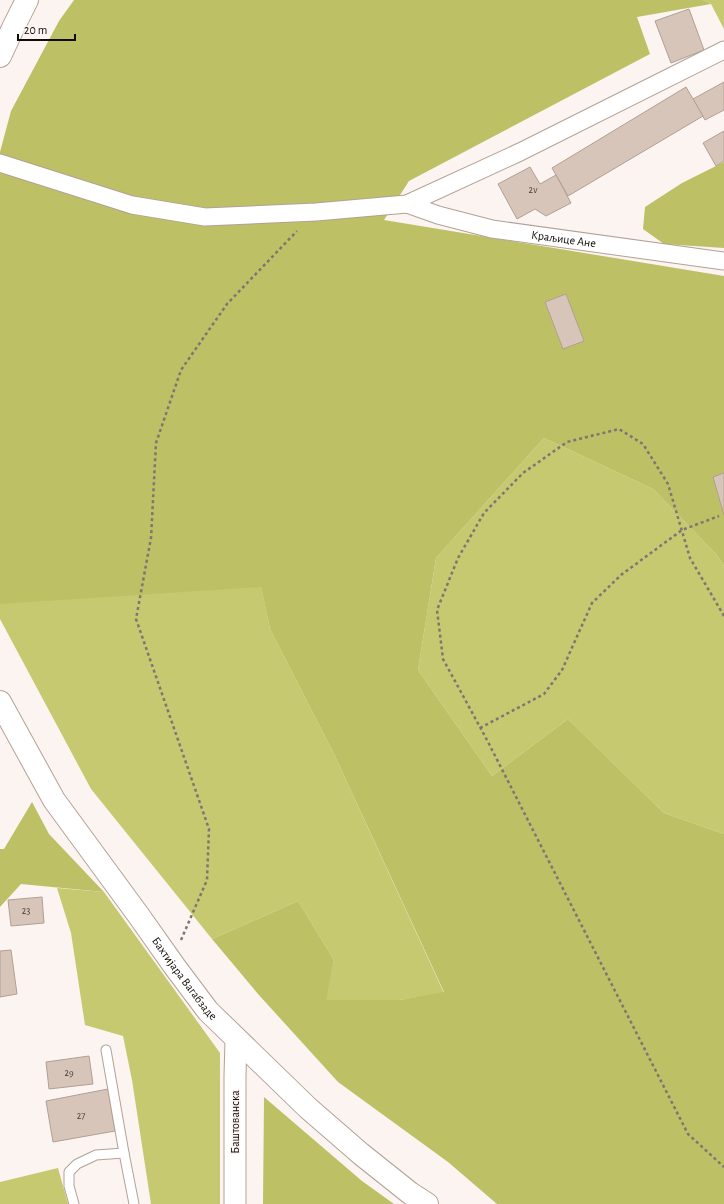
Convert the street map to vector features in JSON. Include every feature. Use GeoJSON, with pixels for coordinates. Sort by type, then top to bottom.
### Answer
{"type":"FeatureCollection","features":[{"type":"Feature","properties":{"kind":"main road"},"geometry":{"type":"LineString","coordinates":[[0,56],[27,0]]}},
{"type":"Feature","properties":{"kind":"main road","name":"Бахтијара Вагабзаде"},"geometry":{"type":"LineString","coordinates":[[0,702],[54,800],[208,1011],[236,1040],[308,1108],[361,1154],[410,1193],[427,1204]]}},
{"type":"Feature","properties":{"kind":"street"},"geometry":{"type":"LineString","coordinates":[[0,163],[132,205],[205,217],[316,212],[407,204],[520,152],[724,50]]}},
{"type":"Feature","properties":{"kind":"street","name":"Краљице Ане"},"geometry":{"type":"LineString","coordinates":[[407,204],[438,215],[492,229],[724,261]]}},
{"type":"Feature","properties":{"kind":"street","name":"Баштованска"},"geometry":{"type":"LineString","coordinates":[[235,1204],[236,1040]]}},
{"type":"Feature","properties":{"kind":"lane"},"geometry":{"type":"LineString","coordinates":[[106,1050],[134,1204]]}},
{"type":"Feature","properties":{"kind":"lane"},"geometry":{"type":"LineString","coordinates":[[74,1204],[69,1186],[69,1172],[77,1164],[96,1155],[124,1153]]}},
{"type":"Feature","properties":{"kind":"path"},"geometry":{"type":"LineString","coordinates":[[179,944],[207,880],[209,829],[136,619],[151,538],[156,443],[181,370],[227,304],[316,212]]}},
{"type":"Feature","properties":{"kind":"path"},"geometry":{"type":"LineString","coordinates":[[724,616],[690,558],[668,484],[643,444],[619,429],[567,442],[523,473],[484,513],[458,558],[438,610],[443,659],[480,728],[688,1134],[724,1167]]}},
{"type":"Feature","properties":{"kind":"path"},"geometry":{"type":"LineString","coordinates":[[480,728],[544,694],[562,670],[592,604],[621,575],[682,530],[719,516]]}},
{"type":"Feature","properties":{"kind":"green space"},"geometry":{"type":"Polygon","coordinates":[[[74,0],[703,0],[711,4],[637,17],[650,54],[409,181],[384,220],[724,276],[724,566],[716,554],[653,489],[544,438],[436,558],[418,670],[492,776],[568,719],[664,813],[724,834],[724,1204],[497,1204],[448,1162],[338,1082],[258,994],[212,939],[298,901],[334,960],[326,1000],[400,1000],[444,992],[334,754],[270,629],[261,587],[0,604],[0,152],[11,111],[59,21],[74,0]]]}},
{"type":"Feature","properties":{"kind":"green space"},"geometry":{"type":"Polygon","coordinates":[[[703,0],[724,0],[724,29],[711,4],[703,0]]]}},
{"type":"Feature","properties":{"kind":"green space"},"geometry":{"type":"Polygon","coordinates":[[[724,162],[724,248],[664,244],[643,229],[645,207],[682,183],[724,162]]]}},
{"type":"Feature","properties":{"kind":"green space"},"geometry":{"type":"Polygon","coordinates":[[[544,438],[653,489],[716,554],[724,566],[724,834],[664,813],[568,719],[492,776],[418,670],[436,558],[544,438]]]}},
{"type":"Feature","properties":{"kind":"green space"},"geometry":{"type":"Polygon","coordinates":[[[261,586],[270,629],[334,754],[444,993],[400,1000],[325,1000],[334,960],[298,901],[212,939],[91,789],[0,619],[0,604],[3,603],[261,586]]]}},
{"type":"Feature","properties":{"kind":"green space"},"geometry":{"type":"Polygon","coordinates":[[[32,802],[49,834],[104,892],[21,884],[0,907],[0,849],[4,849],[32,802]]]}},
{"type":"Feature","properties":{"kind":"green space"},"geometry":{"type":"Polygon","coordinates":[[[57,888],[104,892],[220,1053],[220,1204],[151,1204],[132,1080],[123,1036],[85,1025],[71,933],[57,888]]]}},
{"type":"Feature","properties":{"kind":"green space"},"geometry":{"type":"Polygon","coordinates":[[[264,1097],[362,1181],[394,1204],[263,1204],[264,1097]]]}},
{"type":"Feature","properties":{"kind":"green space"},"geometry":{"type":"Polygon","coordinates":[[[58,1168],[68,1204],[0,1204],[0,1182],[58,1168]]]}},
{"type":"Feature","properties":{"kind":"building"},"geometry":{"type":"Polygon","coordinates":[[[689,9],[704,50],[671,63],[655,21],[689,9]]]}},
{"type":"Feature","properties":{"kind":"building"},"geometry":{"type":"Polygon","coordinates":[[[724,82],[724,110],[705,120],[693,99],[724,82]]]}},
{"type":"Feature","properties":{"kind":"building"},"geometry":{"type":"Polygon","coordinates":[[[686,87],[703,116],[568,196],[552,168],[686,87]]]}},
{"type":"Feature","properties":{"kind":"building"},"geometry":{"type":"Polygon","coordinates":[[[724,131],[724,161],[716,166],[703,143],[724,131]]]}},
{"type":"Feature","properties":{"kind":"building"},"geometry":{"type":"Polygon","coordinates":[[[530,167],[540,184],[556,175],[571,203],[546,216],[535,209],[517,219],[498,184],[530,167]]]}},
{"type":"Feature","properties":{"kind":"building"},"geometry":{"type":"Polygon","coordinates":[[[566,294],[584,341],[563,349],[545,302],[566,294]]]}},
{"type":"Feature","properties":{"kind":"building"},"geometry":{"type":"Polygon","coordinates":[[[724,473],[724,515],[713,477],[724,473]]]}},
{"type":"Feature","properties":{"kind":"building"},"geometry":{"type":"Polygon","coordinates":[[[42,897],[44,923],[11,926],[8,900],[42,897]]]}},
{"type":"Feature","properties":{"kind":"building"},"geometry":{"type":"Polygon","coordinates":[[[11,950],[17,994],[0,997],[0,951],[11,950]]]}},
{"type":"Feature","properties":{"kind":"building"},"geometry":{"type":"Polygon","coordinates":[[[89,1056],[93,1084],[49,1089],[46,1062],[89,1056]]]}},
{"type":"Feature","properties":{"kind":"building"},"geometry":{"type":"Polygon","coordinates":[[[108,1089],[115,1131],[53,1142],[46,1101],[108,1089]]]}}]}
